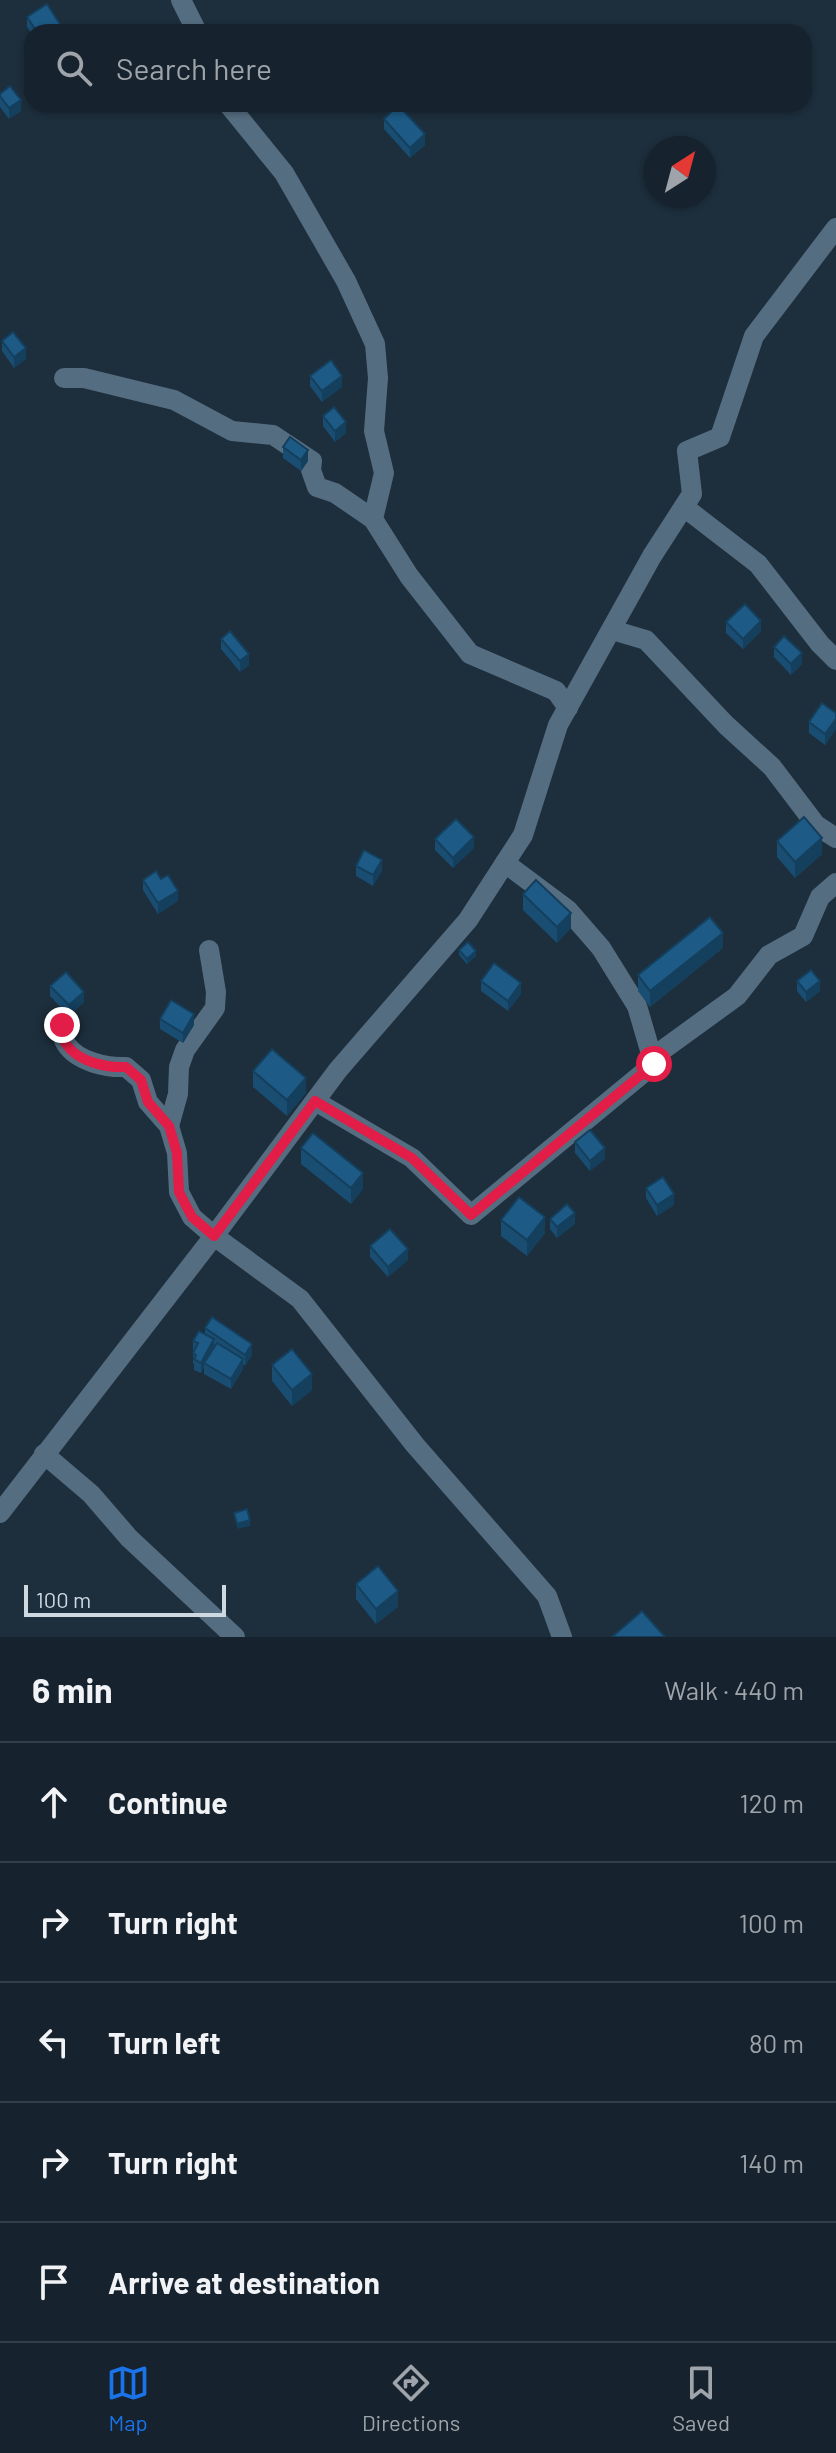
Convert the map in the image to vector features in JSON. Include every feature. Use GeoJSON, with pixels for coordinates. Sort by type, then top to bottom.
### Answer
{"type":"FeatureCollection","features":[{"type":"Feature","properties":{"kind":"street"},"geometry":{"type":"LineString","coordinates":[[181,0],[193,24]]}},
{"type":"Feature","properties":{"kind":"street"},"geometry":{"type":"LineString","coordinates":[[234,112],[284,173],[346,281],[375,344],[378,378],[374,431],[384,473],[373,519]]}},
{"type":"Feature","properties":{"kind":"street"},"geometry":{"type":"LineString","coordinates":[[0,1513],[338,1070],[468,920],[523,835],[558,725],[652,556],[692,494],[687,451],[720,437],[754,336],[836,228]]}},
{"type":"Feature","properties":{"kind":"street"},"geometry":{"type":"LineString","coordinates":[[64,378],[84,378],[174,400],[232,431],[273,435],[312,461],[311,470],[317,487],[335,493],[373,519],[409,576],[470,654],[556,691],[568,708]]}},
{"type":"Feature","properties":{"kind":"street"},"geometry":{"type":"LineString","coordinates":[[684,507],[758,564],[836,660]]}},
{"type":"Feature","properties":{"kind":"street"},"geometry":{"type":"LineString","coordinates":[[612,630],[646,640],[726,725],[772,767],[816,825],[836,838]]}},
{"type":"Feature","properties":{"kind":"street"},"geometry":{"type":"LineString","coordinates":[[315,1101],[412,1158],[471,1215],[654,1064],[637,1006],[601,948],[568,910],[505,863]]}},
{"type":"Feature","properties":{"kind":"street"},"geometry":{"type":"LineString","coordinates":[[653,1057],[737,996],[769,955],[803,936],[820,897],[836,883]]}},
{"type":"Feature","properties":{"kind":"street"},"geometry":{"type":"LineString","coordinates":[[169,1126],[185,1050],[215,1008],[216,992],[209,950]]}},
{"type":"Feature","properties":{"kind":"street"},"geometry":{"type":"LineString","coordinates":[[62,1025],[64,1043],[76,1054],[110,1068],[126,1067],[141,1080],[148,1102],[169,1126],[177,1153],[179,1192],[192,1217],[300,1299],[415,1445],[547,1596],[562,1637]]}},
{"type":"Feature","properties":{"kind":"street"},"geometry":{"type":"LineString","coordinates":[[44,1454],[91,1494],[129,1538],[235,1637]]}},
{"type":"Feature","properties":{"kind":"building"},"geometry":{"type":"Polygon","coordinates":[[[47,4],[60,24],[32,24],[27,17],[47,4]]]}},
{"type":"Feature","properties":{"kind":"building"},"geometry":{"type":"Polygon","coordinates":[[[10,86],[21,100],[9,108],[0,94],[10,86]]]}},
{"type":"Feature","properties":{"kind":"building"},"geometry":{"type":"Polygon","coordinates":[[[391,112],[405,112],[425,134],[410,148],[384,119],[391,112]]]}},
{"type":"Feature","properties":{"kind":"building"},"geometry":{"type":"Polygon","coordinates":[[[13,332],[26,348],[14,357],[2,341],[13,332]]]}},
{"type":"Feature","properties":{"kind":"building"},"geometry":{"type":"Polygon","coordinates":[[[331,360],[342,376],[322,391],[310,376],[331,360]]]}},
{"type":"Feature","properties":{"kind":"building"},"geometry":{"type":"Polygon","coordinates":[[[334,407],[346,422],[335,431],[323,416],[334,407]]]}},
{"type":"Feature","properties":{"kind":"building"},"geometry":{"type":"Polygon","coordinates":[[[290,437],[308,450],[301,460],[283,447],[290,437]]]}},
{"type":"Feature","properties":{"kind":"building"},"geometry":{"type":"Polygon","coordinates":[[[745,604],[761,621],[743,639],[726,622],[745,604]]]}},
{"type":"Feature","properties":{"kind":"building"},"geometry":{"type":"Polygon","coordinates":[[[230,631],[249,654],[240,661],[221,639],[230,631]]]}},
{"type":"Feature","properties":{"kind":"building"},"geometry":{"type":"Polygon","coordinates":[[[784,636],[802,653],[791,664],[774,647],[784,636]]]}},
{"type":"Feature","properties":{"kind":"building"},"geometry":{"type":"Polygon","coordinates":[[[822,703],[836,713],[836,719],[825,734],[809,722],[822,703]]]}},
{"type":"Feature","properties":{"kind":"building"},"geometry":{"type":"Polygon","coordinates":[[[804,817],[822,838],[795,862],[777,841],[804,817]]]}},
{"type":"Feature","properties":{"kind":"building"},"geometry":{"type":"Polygon","coordinates":[[[456,819],[474,837],[453,858],[435,839],[456,819]]]}},
{"type":"Feature","properties":{"kind":"building"},"geometry":{"type":"Polygon","coordinates":[[[364,850],[382,860],[373,875],[356,866],[364,850]]]}},
{"type":"Feature","properties":{"kind":"building"},"geometry":{"type":"Polygon","coordinates":[[[156,871],[161,879],[168,875],[178,891],[158,903],[143,880],[156,871]]]}},
{"type":"Feature","properties":{"kind":"building"},"geometry":{"type":"Polygon","coordinates":[[[536,880],[571,913],[557,927],[523,894],[536,880]]]}},
{"type":"Feature","properties":{"kind":"building"},"geometry":{"type":"Polygon","coordinates":[[[710,917],[723,933],[650,991],[638,975],[710,917]]]}},
{"type":"Feature","properties":{"kind":"building"},"geometry":{"type":"Polygon","coordinates":[[[468,942],[476,951],[467,959],[459,950],[468,942]]]}},
{"type":"Feature","properties":{"kind":"building"},"geometry":{"type":"Polygon","coordinates":[[[494,963],[521,983],[508,1001],[481,981],[494,963]]]}},
{"type":"Feature","properties":{"kind":"building"},"geometry":{"type":"Polygon","coordinates":[[[811,970],[820,981],[806,992],[797,981],[811,970]]]}},
{"type":"Feature","properties":{"kind":"building"},"geometry":{"type":"Polygon","coordinates":[[[66,972],[84,992],[69,1005],[50,986],[66,972]]]}},
{"type":"Feature","properties":{"kind":"building"},"geometry":{"type":"Polygon","coordinates":[[[171,1000],[194,1014],[183,1033],[160,1019],[171,1000]]]}},
{"type":"Feature","properties":{"kind":"building"},"geometry":{"type":"Polygon","coordinates":[[[272,1049],[306,1078],[287,1100],[253,1071],[272,1049]]]}},
{"type":"Feature","properties":{"kind":"building"},"geometry":{"type":"Polygon","coordinates":[[[590,1130],[605,1148],[590,1161],[575,1142],[590,1130]]]}},
{"type":"Feature","properties":{"kind":"building"},"geometry":{"type":"Polygon","coordinates":[[[313,1133],[363,1173],[351,1188],[301,1148],[313,1133]]]}},
{"type":"Feature","properties":{"kind":"building"},"geometry":{"type":"Polygon","coordinates":[[[663,1177],[674,1194],[657,1205],[646,1188],[663,1177]]]}},
{"type":"Feature","properties":{"kind":"building"},"geometry":{"type":"Polygon","coordinates":[[[519,1197],[545,1217],[527,1240],[501,1220],[519,1197]]]}},
{"type":"Feature","properties":{"kind":"building"},"geometry":{"type":"Polygon","coordinates":[[[567,1204],[575,1213],[557,1227],[550,1219],[567,1204]]]}},
{"type":"Feature","properties":{"kind":"building"},"geometry":{"type":"Polygon","coordinates":[[[390,1229],[408,1249],[388,1267],[370,1246],[390,1229]]]}},
{"type":"Feature","properties":{"kind":"building"},"geometry":{"type":"Polygon","coordinates":[[[212,1317],[252,1344],[245,1355],[205,1328],[212,1317]]]}},
{"type":"Feature","properties":{"kind":"building"},"geometry":{"type":"Polygon","coordinates":[[[199,1331],[214,1339],[201,1363],[194,1359],[196,1355],[193,1353],[198,1343],[193,1341],[199,1331]]]}},
{"type":"Feature","properties":{"kind":"building"},"geometry":{"type":"Polygon","coordinates":[[[217,1343],[243,1359],[231,1379],[204,1363],[217,1343]]]}},
{"type":"Feature","properties":{"kind":"building"},"geometry":{"type":"Polygon","coordinates":[[[292,1349],[312,1374],[292,1390],[272,1365],[292,1349]]]}},
{"type":"Feature","properties":{"kind":"building"},"geometry":{"type":"Polygon","coordinates":[[[247,1509],[250,1520],[237,1524],[234,1513],[247,1509]]]}},
{"type":"Feature","properties":{"kind":"building"},"geometry":{"type":"Polygon","coordinates":[[[378,1566],[398,1591],[376,1609],[356,1584],[378,1566]]]}},
{"type":"Feature","properties":{"kind":"building"},"geometry":{"type":"Polygon","coordinates":[[[642,1611],[665,1637],[612,1637],[642,1611]]]}},
{"type":"Feature","properties":{"kind":"route"},"geometry":{"type":"LineString","coordinates":[[62,1025],[64,1043],[76,1054],[110,1068],[126,1067],[141,1080],[148,1102],[169,1126],[177,1153],[179,1192],[192,1217],[214,1236],[315,1101],[412,1158],[471,1215],[654,1064]]}}]}
